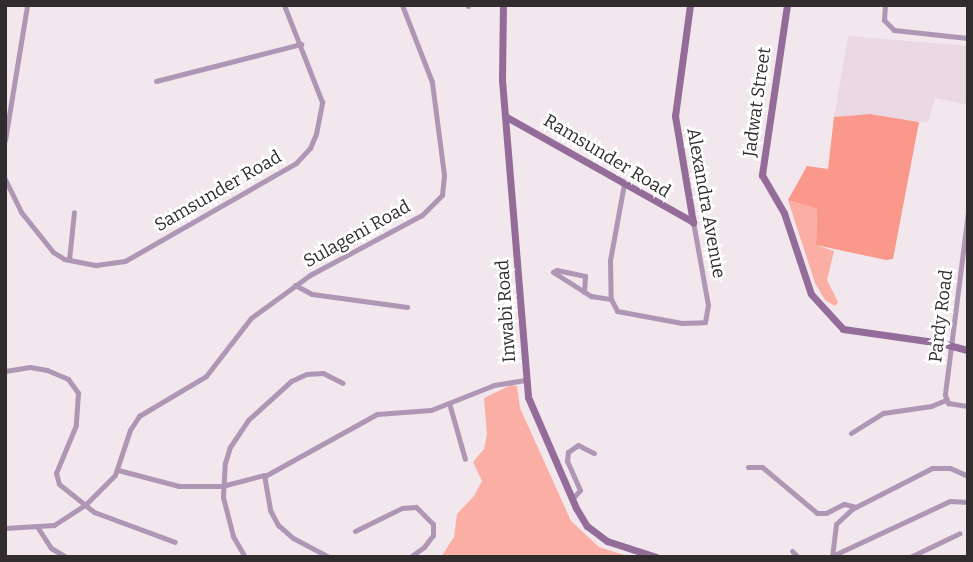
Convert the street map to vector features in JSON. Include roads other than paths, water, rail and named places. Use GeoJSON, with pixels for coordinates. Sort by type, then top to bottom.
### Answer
{"type":"FeatureCollection","features":[{"type":"Feature","properties":{"kind":"street"},"geometry":{"type":"LineString","coordinates":[[5,140],[27,5]]}},
{"type":"Feature","properties":{"kind":"street","name":"Samsunder Road"},"geometry":{"type":"LineString","coordinates":[[69,260],[96,265],[112,264],[133,257],[304,156],[316,134],[321,102],[284,5]]}},
{"type":"Feature","properties":{"kind":"street","name":"Sulageni Road"},"geometry":{"type":"LineString","coordinates":[[118,470],[130,430],[139,416],[206,376],[251,318],[295,285],[405,225],[432,207],[442,195],[444,175],[432,82],[402,5]]}},
{"type":"Feature","properties":{"kind":"street","name":"Inwabi Road"},"geometry":{"type":"LineString","coordinates":[[503,5],[505,116],[530,405],[581,518],[595,533],[618,545],[656,557]]}},
{"type":"Feature","properties":{"kind":"street","name":"Alexandra Avenue"},"geometry":{"type":"LineString","coordinates":[[611,299],[614,308],[621,312],[696,324],[705,322],[708,305],[675,116],[690,5]]}},
{"type":"Feature","properties":{"kind":"street","name":"Jadwat Street"},"geometry":{"type":"LineString","coordinates":[[787,5],[762,175],[788,222],[807,286],[827,314],[849,331],[951,346]]}},
{"type":"Feature","properties":{"kind":"street"},"geometry":{"type":"LineString","coordinates":[[885,5],[884,20],[894,30],[968,38]]}},
{"type":"Feature","properties":{"kind":"street"},"geometry":{"type":"LineString","coordinates":[[156,81],[301,44]]}},
{"type":"Feature","properties":{"kind":"street","name":"Ramsunder Road"},"geometry":{"type":"LineString","coordinates":[[505,116],[693,222]]}},
{"type":"Feature","properties":{"kind":"street"},"geometry":{"type":"LineString","coordinates":[[5,179],[13,198],[42,242],[52,252],[69,260],[74,212]]}},
{"type":"Feature","properties":{"kind":"street"},"geometry":{"type":"LineString","coordinates":[[584,292],[585,276],[557,270],[553,272],[554,275],[591,296],[611,299],[610,260],[624,184]]}},
{"type":"Feature","properties":{"kind":"street","name":"Pardy Road"},"geometry":{"type":"LineString","coordinates":[[946,400],[968,212]]}},
{"type":"Feature","properties":{"kind":"street"},"geometry":{"type":"LineString","coordinates":[[295,285],[312,294],[407,307]]}},
{"type":"Feature","properties":{"kind":"street"},"geometry":{"type":"LineString","coordinates":[[951,346],[968,350]]}},
{"type":"Feature","properties":{"kind":"street"},"geometry":{"type":"LineString","coordinates":[[5,371],[30,367],[47,370],[73,384],[78,393],[79,414],[60,458],[57,480],[94,512],[175,542]]}},
{"type":"Feature","properties":{"kind":"street"},"geometry":{"type":"LineString","coordinates":[[245,557],[227,520],[222,486],[227,455],[241,429],[291,381],[315,372],[343,383]]}},
{"type":"Feature","properties":{"kind":"street"},"geometry":{"type":"LineString","coordinates":[[5,528],[54,525],[86,504],[118,470],[179,486],[222,486],[265,476],[377,414],[424,411],[494,385],[527,380]]}},
{"type":"Feature","properties":{"kind":"street"},"geometry":{"type":"LineString","coordinates":[[852,433],[883,413],[936,405],[946,400],[952,404],[968,406]]}},
{"type":"Feature","properties":{"kind":"street"},"geometry":{"type":"LineString","coordinates":[[449,403],[465,459]]}},
{"type":"Feature","properties":{"kind":"street"},"geometry":{"type":"LineString","coordinates":[[572,499],[579,493],[580,486],[566,455],[578,445],[594,453]]}},
{"type":"Feature","properties":{"kind":"street"},"geometry":{"type":"LineString","coordinates":[[748,467],[762,467],[817,513],[826,513],[844,504],[856,507]]}},
{"type":"Feature","properties":{"kind":"street"},"geometry":{"type":"LineString","coordinates":[[832,556],[836,524],[856,507],[932,468],[950,468],[968,476]]}},
{"type":"Feature","properties":{"kind":"street"},"geometry":{"type":"LineString","coordinates":[[265,476],[270,510],[278,524],[293,538],[329,557]]}},
{"type":"Feature","properties":{"kind":"street"},"geometry":{"type":"LineString","coordinates":[[832,556],[950,501],[958,499],[968,502]]}},
{"type":"Feature","properties":{"kind":"street"},"geometry":{"type":"LineString","coordinates":[[355,531],[402,508],[416,508],[433,524],[433,535],[424,547],[410,557]]}},
{"type":"Feature","properties":{"kind":"street"},"geometry":{"type":"LineString","coordinates":[[38,528],[51,548],[66,557]]}},
{"type":"Feature","properties":{"kind":"street"},"geometry":{"type":"LineString","coordinates":[[910,557],[960,533]]}},
{"type":"Feature","properties":{"kind":"street"},"geometry":{"type":"LineString","coordinates":[[792,551],[798,557]]}}]}
